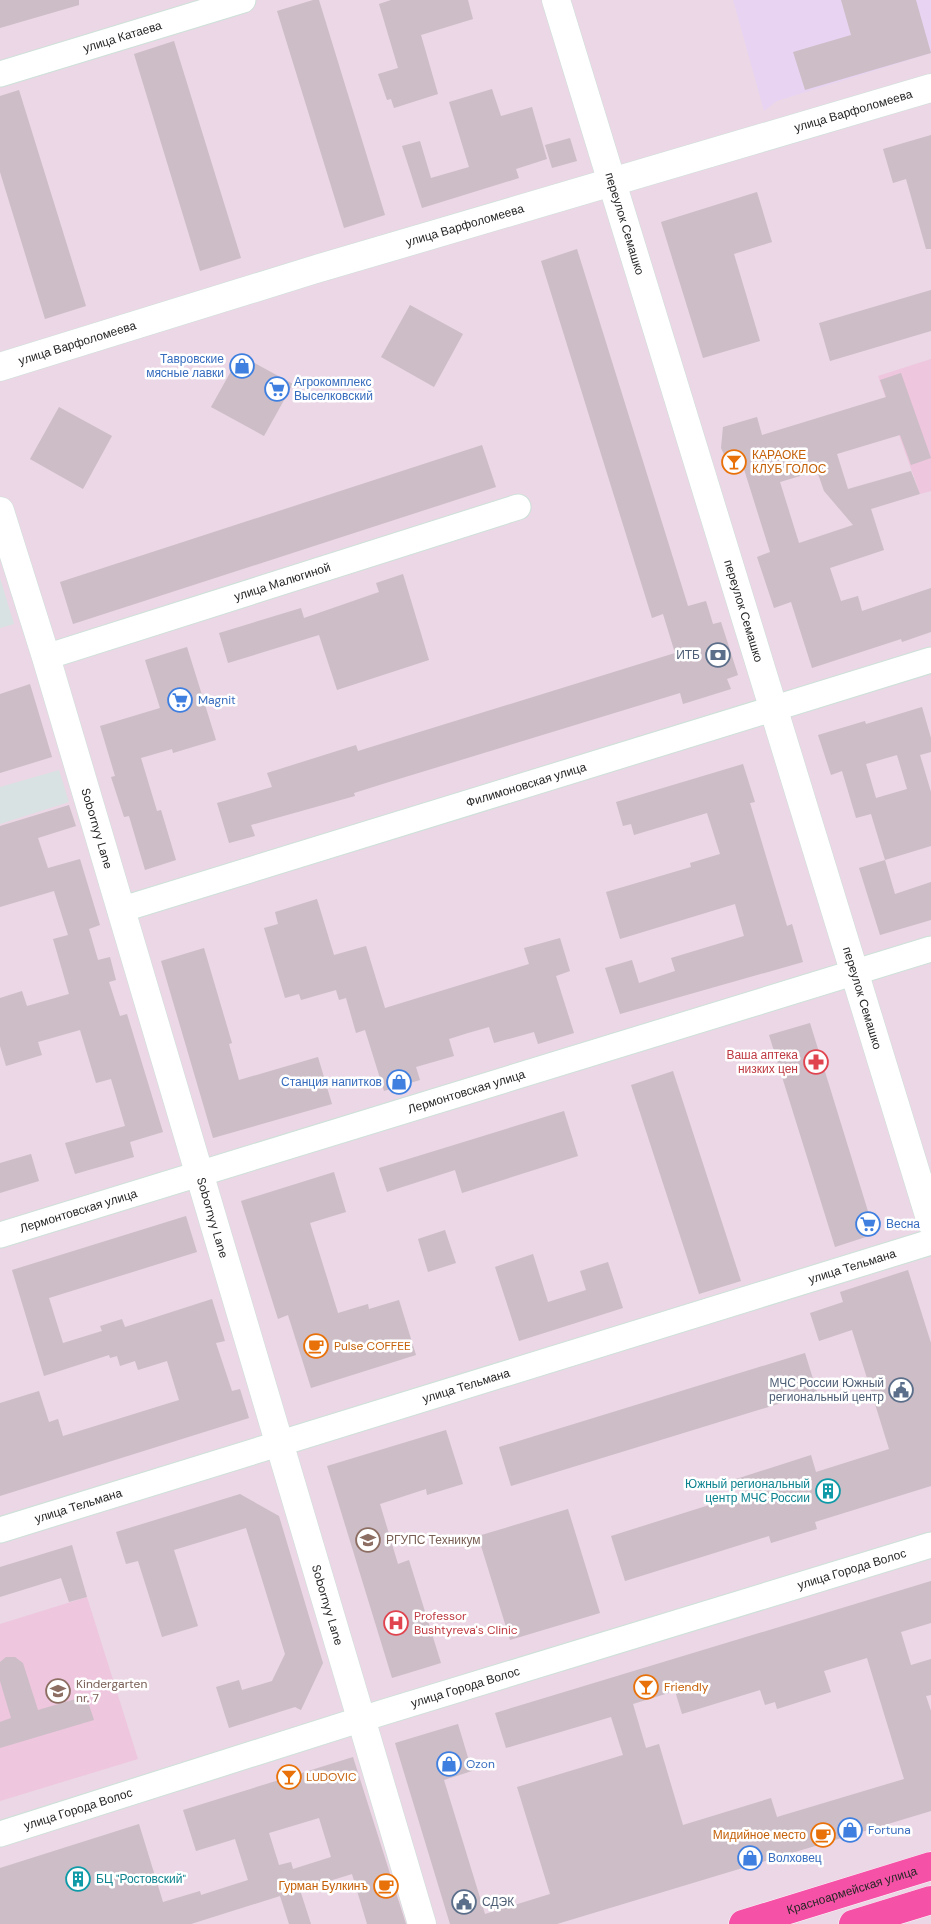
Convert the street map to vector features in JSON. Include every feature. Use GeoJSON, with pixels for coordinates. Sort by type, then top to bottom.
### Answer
{"type":"FeatureCollection","features":[{"type":"Feature","properties":{"kind":"main road","name":"Красноармейская улица"},"geometry":{"type":"LineString","coordinates":[[743,1924],[931,1866]]}},
{"type":"Feature","properties":{"kind":"main road"},"geometry":{"type":"LineString","coordinates":[[853,1924],[931,1900]]}},
{"type":"Feature","properties":{"kind":"street","name":"улица Катаева"},"geometry":{"type":"LineString","coordinates":[[0,74],[243,0]]}},
{"type":"Feature","properties":{"kind":"street","name":"переулок Семашко"},"geometry":{"type":"LineString","coordinates":[[556,0],[931,1222]]}},
{"type":"Feature","properties":{"kind":"street","name":"улица Варфоломеева"},"geometry":{"type":"LineString","coordinates":[[0,368],[313,270],[931,88]]}},
{"type":"Feature","properties":{"kind":"street","name":"улица Малюгиной"},"geometry":{"type":"LineString","coordinates":[[46,657],[518,507]]}},
{"type":"Feature","properties":{"kind":"street","name":"Sobornyy Lane"},"geometry":{"type":"LineString","coordinates":[[0,510],[46,657],[422,1924]]}},
{"type":"Feature","properties":{"kind":"street","name":"Филимоновская улица"},"geometry":{"type":"LineString","coordinates":[[120,910],[931,660]]}},
{"type":"Feature","properties":{"kind":"street","name":"Лермонтовская улица"},"geometry":{"type":"LineString","coordinates":[[0,1235],[931,949]]}},
{"type":"Feature","properties":{"kind":"street","name":"улица Тельмана"},"geometry":{"type":"LineString","coordinates":[[0,1530],[931,1242]]}},
{"type":"Feature","properties":{"kind":"street","name":"улица Города Волос"},"geometry":{"type":"LineString","coordinates":[[0,1834],[361,1719],[931,1545]]}},
{"type":"Feature","properties":{"kind":"shaded area"},"geometry":{"type":"Polygon","coordinates":[[[733,0],[931,0],[931,53],[777,101],[764,111],[733,0]]]}},
{"type":"Feature","properties":{"kind":"shaded area"},"geometry":{"type":"Polygon","coordinates":[[[931,359],[931,491],[920,494],[878,376],[931,359]]]}},
{"type":"Feature","properties":{"kind":"shaded area"},"geometry":{"type":"Polygon","coordinates":[[[0,578],[14,624],[0,628],[0,578]]]}},
{"type":"Feature","properties":{"kind":"shaded area"},"geometry":{"type":"Polygon","coordinates":[[[59,770],[69,802],[0,824],[0,787],[59,770]]]}},
{"type":"Feature","properties":{"kind":"shaded area","name":"Kindergarten nr. 7"},"geometry":{"type":"Polygon","coordinates":[[[87,1597],[138,1759],[0,1801],[0,1624],[87,1597]]]}},
{"type":"Feature","properties":{"kind":"building"},"geometry":{"type":"Polygon","coordinates":[[[0,0],[79,0],[79,5],[0,28],[0,0]]]}},
{"type":"Feature","properties":{"kind":"building"},"geometry":{"type":"Polygon","coordinates":[[[313,0],[319,0],[385,215],[344,228],[277,11],[313,0]]]}},
{"type":"Feature","properties":{"kind":"building"},"geometry":{"type":"Polygon","coordinates":[[[391,0],[468,0],[473,19],[421,35],[438,94],[394,108],[391,99],[387,100],[378,74],[398,68],[379,4],[391,0]]]}},
{"type":"Feature","properties":{"kind":"building"},"geometry":{"type":"Polygon","coordinates":[[[841,0],[916,0],[931,53],[805,90],[793,52],[851,35],[841,0]]]}},
{"type":"Feature","properties":{"kind":"building"},"geometry":{"type":"Polygon","coordinates":[[[174,41],[241,258],[200,271],[134,54],[174,41]]]}},
{"type":"Feature","properties":{"kind":"building"},"geometry":{"type":"Polygon","coordinates":[[[492,89],[501,116],[532,107],[547,159],[516,169],[519,178],[422,208],[402,146],[420,141],[431,178],[469,167],[449,102],[492,89]]]}},
{"type":"Feature","properties":{"kind":"building"},"geometry":{"type":"Polygon","coordinates":[[[19,90],[86,306],[45,319],[0,172],[0,96],[19,90]]]}},
{"type":"Feature","properties":{"kind":"building"},"geometry":{"type":"Polygon","coordinates":[[[931,135],[931,249],[926,249],[906,179],[893,183],[883,149],[931,135]]]}},
{"type":"Feature","properties":{"kind":"building"},"geometry":{"type":"Polygon","coordinates":[[[570,138],[577,161],[552,168],[545,145],[570,138]]]}},
{"type":"Feature","properties":{"kind":"building"},"geometry":{"type":"Polygon","coordinates":[[[757,192],[772,242],[734,254],[760,341],[703,358],[661,222],[757,192]]]}},
{"type":"Feature","properties":{"kind":"building"},"geometry":{"type":"Polygon","coordinates":[[[577,249],[688,606],[706,601],[713,624],[721,622],[738,675],[727,679],[731,689],[683,704],[680,693],[389,782],[354,793],[355,796],[251,825],[255,836],[229,843],[217,803],[272,787],[267,773],[356,745],[358,751],[675,653],[663,614],[652,618],[541,261],[577,249]]]}},
{"type":"Feature","properties":{"kind":"building"},"geometry":{"type":"Polygon","coordinates":[[[931,290],[931,331],[830,361],[819,323],[931,290]]]}},
{"type":"Feature","properties":{"kind":"building"},"geometry":{"type":"Polygon","coordinates":[[[410,305],[463,334],[434,387],[381,357],[410,305]]]}},
{"type":"Feature","properties":{"kind":"building"},"geometry":{"type":"Polygon","coordinates":[[[240,355],[293,384],[264,436],[211,407],[240,355]]]}},
{"type":"Feature","properties":{"kind":"building"},"geometry":{"type":"Polygon","coordinates":[[[901,373],[931,458],[911,465],[900,435],[837,454],[848,489],[911,471],[920,494],[871,509],[884,550],[830,568],[841,601],[858,596],[862,611],[931,588],[931,632],[902,642],[901,639],[812,668],[791,602],[774,608],[757,557],[770,552],[743,466],[726,459],[721,448],[723,427],[757,417],[762,435],[886,397],[880,380],[901,373]],[[817,471],[780,482],[799,543],[853,525],[824,491],[817,471]]]}},
{"type":"Feature","properties":{"kind":"building"},"geometry":{"type":"Polygon","coordinates":[[[59,407],[112,436],[83,489],[30,459],[59,407]]]}},
{"type":"Feature","properties":{"kind":"building"},"geometry":{"type":"Polygon","coordinates":[[[482,445],[496,487],[73,624],[60,582],[482,445]]]}},
{"type":"Feature","properties":{"kind":"building"},"geometry":{"type":"Polygon","coordinates":[[[403,574],[429,660],[337,690],[319,635],[228,663],[219,633],[301,608],[304,618],[379,592],[376,583],[403,574]]]}},
{"type":"Feature","properties":{"kind":"building"},"geometry":{"type":"Polygon","coordinates":[[[187,647],[216,740],[173,753],[172,749],[141,758],[157,811],[161,810],[176,860],[145,870],[129,816],[124,817],[111,777],[115,776],[100,726],[160,708],[145,660],[187,647]]]}},
{"type":"Feature","properties":{"kind":"building"},"geometry":{"type":"Polygon","coordinates":[[[30,684],[52,757],[0,773],[0,694],[30,684]]]}},
{"type":"Feature","properties":{"kind":"building"},"geometry":{"type":"Polygon","coordinates":[[[922,707],[931,738],[931,752],[920,755],[931,792],[931,846],[885,860],[871,814],[856,818],[842,771],[831,775],[818,735],[865,721],[866,724],[922,707]],[[897,755],[866,764],[876,798],[907,789],[897,755]]]}},
{"type":"Feature","properties":{"kind":"building"},"geometry":{"type":"Polygon","coordinates":[[[743,764],[755,802],[750,803],[787,926],[792,924],[803,962],[620,1014],[605,968],[632,960],[639,983],[675,971],[671,958],[744,936],[735,904],[620,939],[606,892],[691,867],[690,863],[720,854],[707,813],[634,835],[631,824],[623,826],[616,802],[743,764]]]}},
{"type":"Feature","properties":{"kind":"building"},"geometry":{"type":"Polygon","coordinates":[[[69,805],[76,826],[38,838],[48,868],[80,859],[100,925],[89,929],[98,960],[110,957],[116,980],[109,982],[120,1016],[127,1014],[163,1132],[130,1142],[134,1157],[75,1174],[65,1143],[125,1126],[111,1079],[96,1083],[80,1030],[38,1042],[42,1055],[6,1066],[0,1046],[0,998],[22,991],[27,1006],[69,994],[53,939],[68,935],[54,891],[0,907],[0,826],[69,805]]]}},
{"type":"Feature","properties":{"kind":"building"},"geometry":{"type":"Polygon","coordinates":[[[885,860],[895,894],[931,882],[931,920],[880,935],[859,868],[885,860]]]}},
{"type":"Feature","properties":{"kind":"building"},"geometry":{"type":"Polygon","coordinates":[[[317,899],[334,955],[366,946],[385,1008],[529,964],[524,948],[560,938],[570,971],[556,976],[574,1033],[538,1044],[534,1032],[494,1043],[489,1027],[468,1033],[449,1039],[454,1056],[416,1067],[420,1080],[384,1091],[365,1030],[356,1033],[346,998],[339,1000],[336,990],[301,1000],[299,994],[285,998],[264,928],[278,924],[275,912],[317,899]]]}},
{"type":"Feature","properties":{"kind":"building"},"geometry":{"type":"Polygon","coordinates":[[[204,948],[232,1043],[229,1044],[239,1080],[318,1057],[332,1104],[213,1138],[161,961],[204,948]]]}},
{"type":"Feature","properties":{"kind":"building"},"geometry":{"type":"Polygon","coordinates":[[[810,1023],[875,1234],[835,1247],[769,1035],[810,1023]]]}},
{"type":"Feature","properties":{"kind":"building"},"geometry":{"type":"Polygon","coordinates":[[[673,1071],[741,1281],[699,1294],[631,1085],[673,1071]]]}},
{"type":"Feature","properties":{"kind":"building"},"geometry":{"type":"Polygon","coordinates":[[[564,1111],[578,1156],[462,1193],[455,1170],[387,1192],[379,1168],[564,1111]]]}},
{"type":"Feature","properties":{"kind":"building"},"geometry":{"type":"Polygon","coordinates":[[[31,1154],[39,1181],[0,1193],[0,1163],[31,1154]]]}},
{"type":"Feature","properties":{"kind":"building"},"geometry":{"type":"Polygon","coordinates":[[[334,1172],[346,1212],[310,1223],[338,1313],[368,1304],[369,1309],[399,1300],[416,1355],[311,1388],[288,1315],[278,1319],[241,1201],[334,1172]]]}},
{"type":"Feature","properties":{"kind":"building"},"geometry":{"type":"Polygon","coordinates":[[[186,1216],[197,1252],[49,1298],[63,1343],[102,1331],[100,1326],[122,1319],[125,1327],[212,1299],[225,1341],[216,1343],[232,1391],[240,1389],[249,1418],[0,1496],[0,1403],[39,1391],[49,1422],[58,1419],[63,1436],[179,1400],[167,1361],[138,1370],[135,1361],[120,1366],[117,1356],[110,1358],[109,1355],[44,1376],[12,1270],[186,1216]]]}},
{"type":"Feature","properties":{"kind":"building"},"geometry":{"type":"Polygon","coordinates":[[[445,1230],[456,1263],[428,1272],[418,1239],[445,1230]]]}},
{"type":"Feature","properties":{"kind":"building"},"geometry":{"type":"Polygon","coordinates":[[[533,1254],[548,1302],[586,1290],[580,1271],[608,1262],[623,1308],[519,1341],[495,1267],[533,1254]]]}},
{"type":"Feature","properties":{"kind":"building"},"geometry":{"type":"Polygon","coordinates":[[[908,1270],[931,1343],[931,1486],[815,1522],[817,1529],[771,1543],[769,1536],[625,1581],[611,1536],[741,1495],[736,1479],[811,1455],[816,1472],[889,1449],[852,1330],[819,1341],[810,1313],[843,1302],[840,1292],[908,1270]]]}},
{"type":"Feature","properties":{"kind":"building"},"geometry":{"type":"Polygon","coordinates":[[[805,1353],[817,1392],[511,1486],[499,1447],[805,1353]]]}},
{"type":"Feature","properties":{"kind":"building"},"geometry":{"type":"Polygon","coordinates":[[[446,1430],[463,1484],[427,1495],[426,1489],[380,1504],[398,1564],[409,1560],[441,1663],[392,1678],[327,1466],[446,1430]]]}},
{"type":"Feature","properties":{"kind":"building"},"geometry":{"type":"Polygon","coordinates":[[[240,1494],[279,1516],[323,1663],[301,1710],[295,1707],[229,1728],[216,1687],[239,1680],[242,1690],[272,1681],[285,1654],[246,1528],[174,1550],[198,1626],[162,1637],[138,1561],[126,1564],[116,1532],[240,1494]]]}},
{"type":"Feature","properties":{"kind":"building"},"geometry":{"type":"Polygon","coordinates":[[[568,1509],[600,1613],[510,1640],[478,1536],[568,1509]]]}},
{"type":"Feature","properties":{"kind":"building"},"geometry":{"type":"Polygon","coordinates":[[[72,1545],[87,1597],[69,1602],[61,1578],[0,1597],[0,1567],[72,1545]]]}},
{"type":"Feature","properties":{"kind":"building"},"geometry":{"type":"Polygon","coordinates":[[[931,1581],[931,1623],[901,1632],[911,1665],[931,1659],[931,1695],[926,1696],[931,1711],[931,1811],[557,1924],[450,1924],[395,1743],[458,1724],[472,1771],[444,1780],[485,1914],[550,1894],[517,1787],[623,1755],[611,1717],[506,1748],[495,1713],[931,1581]],[[867,1658],[824,1671],[831,1692],[777,1709],[775,1702],[765,1705],[760,1690],[682,1714],[675,1691],[633,1704],[646,1748],[659,1744],[683,1825],[771,1798],[777,1817],[904,1779],[867,1658]]]}},
{"type":"Feature","properties":{"kind":"building"},"geometry":{"type":"Polygon","coordinates":[[[6,1657],[15,1657],[23,1663],[38,1710],[86,1696],[94,1720],[0,1748],[0,1722],[11,1718],[0,1681],[0,1662],[6,1657]]]}},
{"type":"Feature","properties":{"kind":"building"},"geometry":{"type":"Polygon","coordinates":[[[353,1757],[406,1924],[367,1924],[352,1874],[300,1890],[311,1924],[289,1924],[280,1896],[191,1924],[0,1924],[0,1868],[139,1824],[163,1902],[200,1891],[201,1895],[248,1880],[235,1839],[196,1851],[183,1810],[353,1757]],[[319,1818],[269,1833],[279,1865],[291,1862],[293,1869],[331,1857],[319,1818]]]}},
{"type":"Feature","properties":{"kind":"place","name":"Тавровские мясные лавки"},"geometry":{"type":"Point","coordinates":[242,366]}},
{"type":"Feature","properties":{"kind":"place","name":"Агрокомплекс Выселковский"},"geometry":{"type":"Point","coordinates":[277,389]}},
{"type":"Feature","properties":{"kind":"place","name":"КАРАОКЕ КЛУБ ГОЛОС"},"geometry":{"type":"Point","coordinates":[734,462]}},
{"type":"Feature","properties":{"kind":"place","name":"ИТБ"},"geometry":{"type":"Point","coordinates":[718,655]}},
{"type":"Feature","properties":{"kind":"place","name":"Magnit"},"geometry":{"type":"Point","coordinates":[180,700]}},
{"type":"Feature","properties":{"kind":"place","name":"Ваша аптека низких цен"},"geometry":{"type":"Point","coordinates":[816,1062]}},
{"type":"Feature","properties":{"kind":"place","name":"Станция напитков"},"geometry":{"type":"Point","coordinates":[399,1082]}},
{"type":"Feature","properties":{"kind":"place","name":"Весна"},"geometry":{"type":"Point","coordinates":[868,1224]}},
{"type":"Feature","properties":{"kind":"place","name":"Pulse COFFEE"},"geometry":{"type":"Point","coordinates":[316,1346]}},
{"type":"Feature","properties":{"kind":"place","name":"МЧС России Южный региональный центр"},"geometry":{"type":"Point","coordinates":[901,1390]}},
{"type":"Feature","properties":{"kind":"place","name":"Южный региональный центр МЧС России"},"geometry":{"type":"Point","coordinates":[828,1491]}},
{"type":"Feature","properties":{"kind":"place","name":"РГУПС Техникум"},"geometry":{"type":"Point","coordinates":[368,1540]}},
{"type":"Feature","properties":{"kind":"place","name":"Professor Bushtyreva's Clinic"},"geometry":{"type":"Point","coordinates":[396,1623]}},
{"type":"Feature","properties":{"kind":"place","name":"Friendly"},"geometry":{"type":"Point","coordinates":[646,1687]}},
{"type":"Feature","properties":{"kind":"place","name":"Kindergarten nr. 7"},"geometry":{"type":"Point","coordinates":[58,1691]}},
{"type":"Feature","properties":{"kind":"place","name":"Ozon"},"geometry":{"type":"Point","coordinates":[449,1764]}},
{"type":"Feature","properties":{"kind":"place","name":"LUDOVIC"},"geometry":{"type":"Point","coordinates":[289,1777]}},
{"type":"Feature","properties":{"kind":"place","name":"Fortuna"},"geometry":{"type":"Point","coordinates":[850,1830]}},
{"type":"Feature","properties":{"kind":"place","name":"Мидийное место"},"geometry":{"type":"Point","coordinates":[823,1835]}},
{"type":"Feature","properties":{"kind":"place","name":"Волховец"},"geometry":{"type":"Point","coordinates":[750,1858]}},
{"type":"Feature","properties":{"kind":"place","name":"БЦ \"Ростовский\""},"geometry":{"type":"Point","coordinates":[78,1879]}},
{"type":"Feature","properties":{"kind":"place","name":"Гурман Булкинъ"},"geometry":{"type":"Point","coordinates":[386,1886]}},
{"type":"Feature","properties":{"kind":"place","name":"СДЭК"},"geometry":{"type":"Point","coordinates":[464,1902]}}]}
